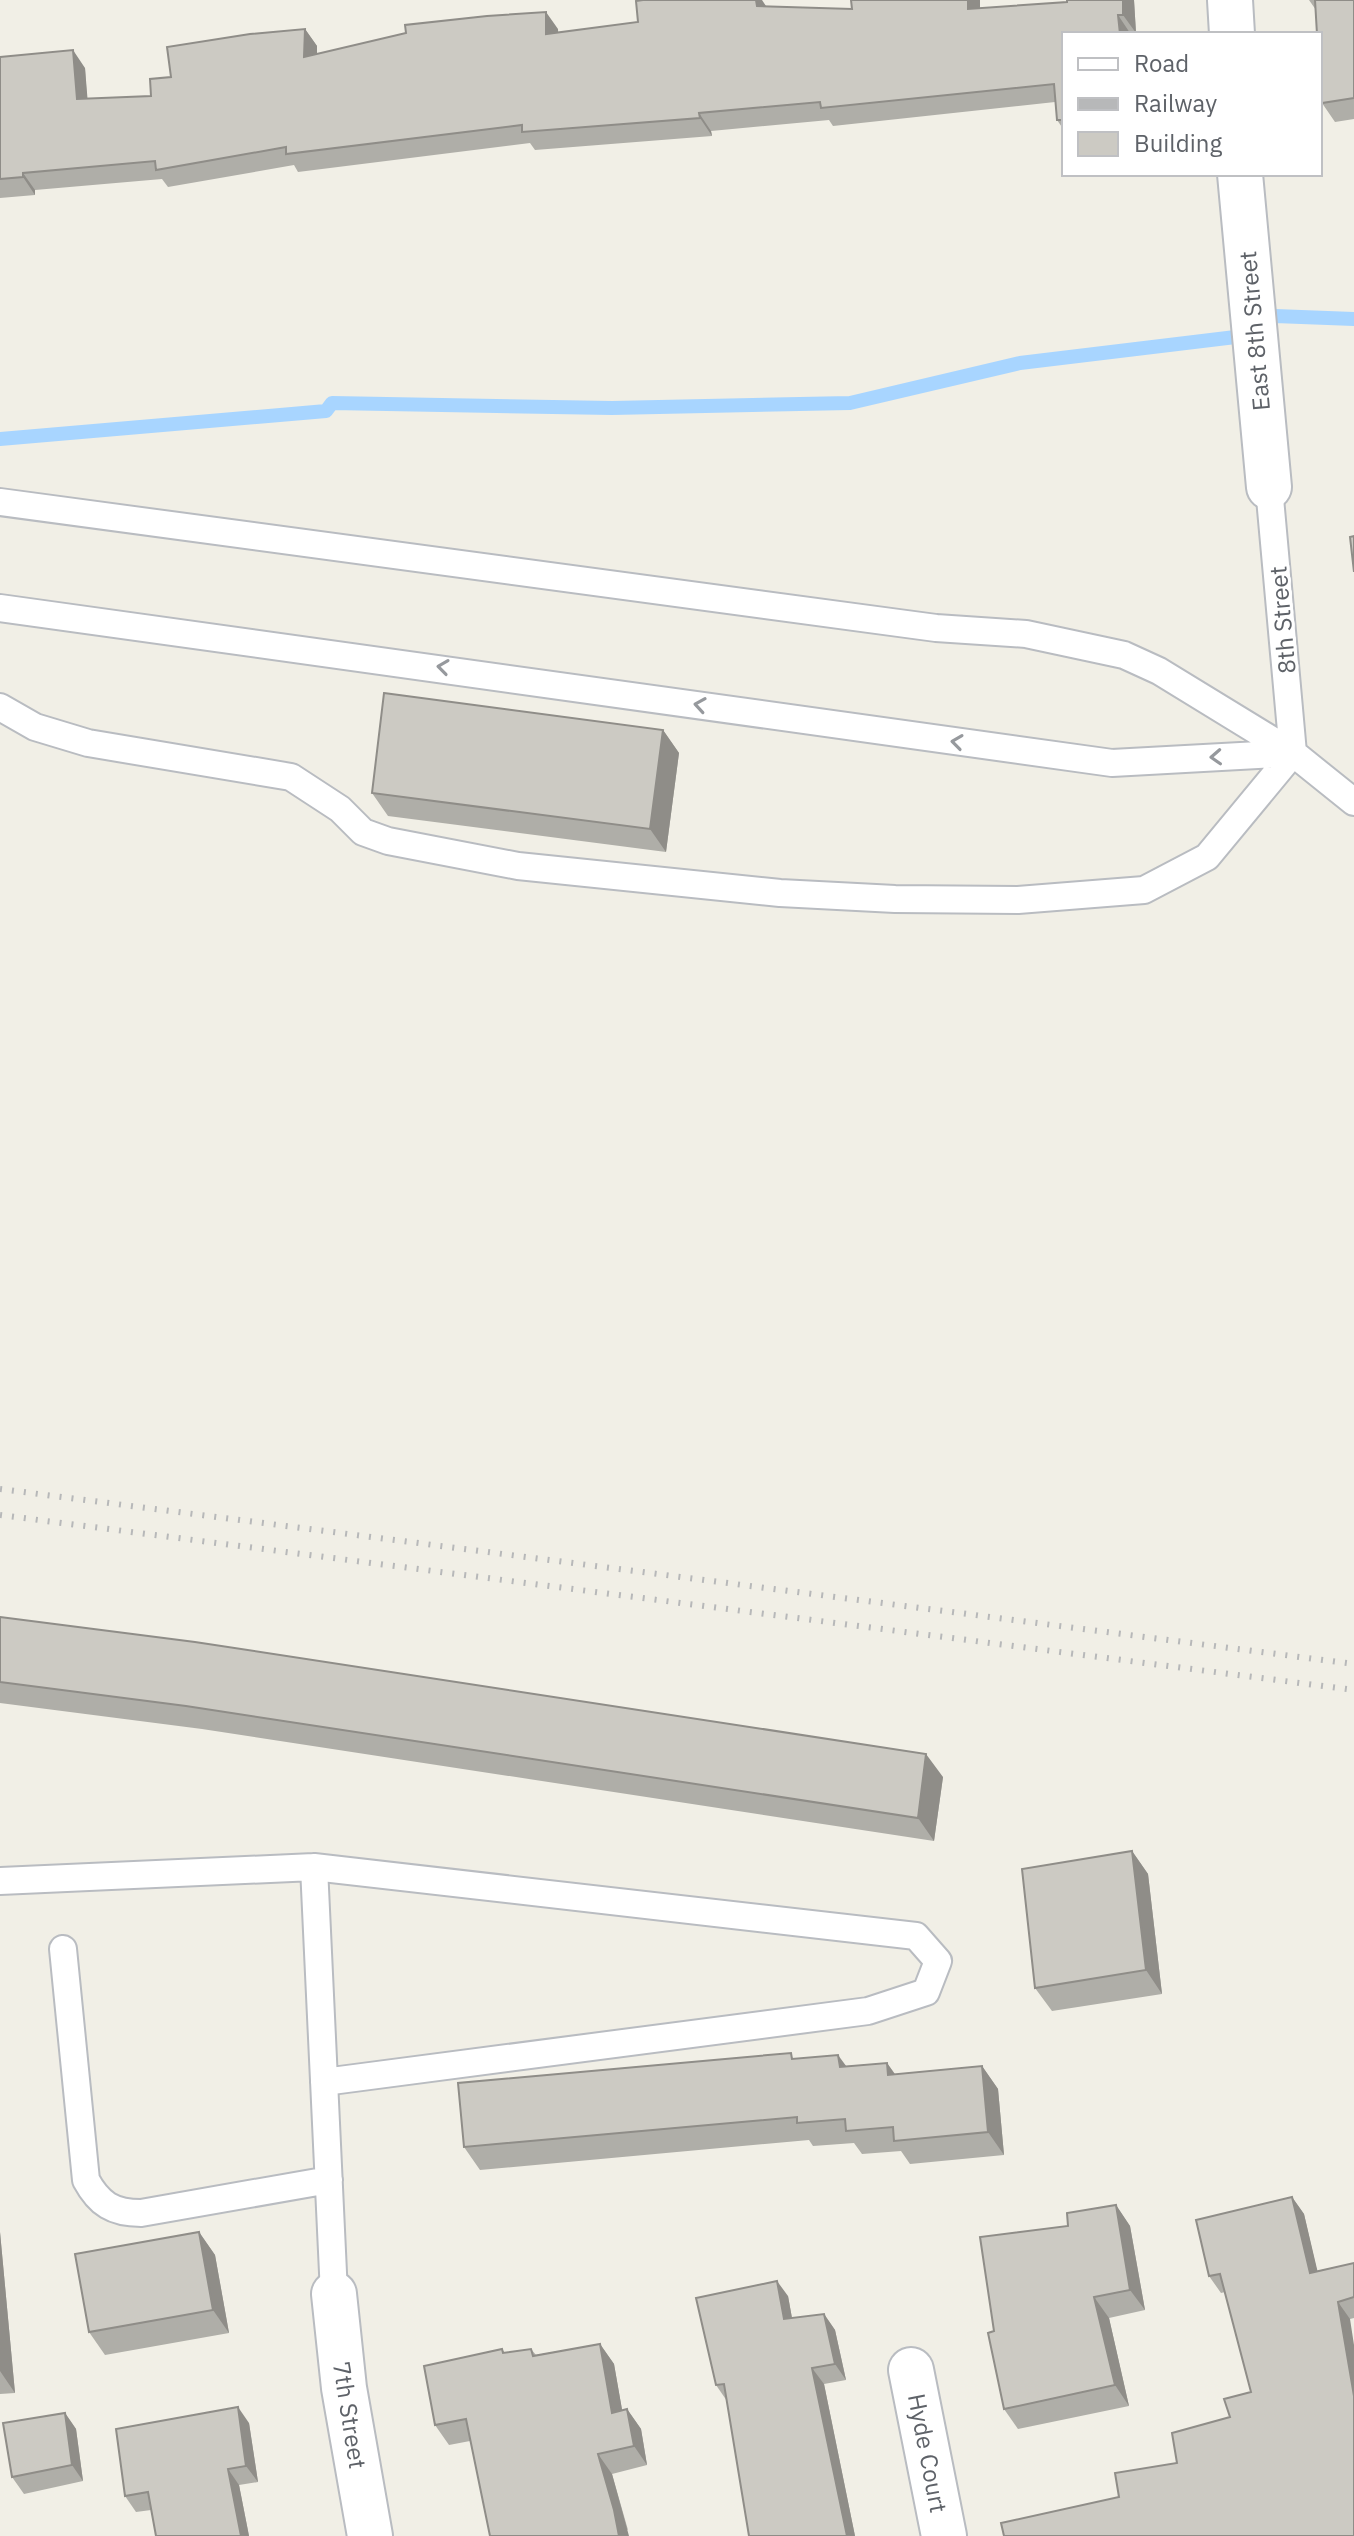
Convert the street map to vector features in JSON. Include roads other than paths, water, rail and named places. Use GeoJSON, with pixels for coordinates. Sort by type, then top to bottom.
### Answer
{"type":"FeatureCollection","features":[{"type":"Feature","properties":{"kind":"street"},"geometry":{"type":"LineString","coordinates":[[1230,0],[1232,32]]}},
{"type":"Feature","properties":{"kind":"street","name":"East 8th Street"},"geometry":{"type":"LineString","coordinates":[[1240,176],[1269,487]]}},
{"type":"Feature","properties":{"kind":"street","name":"7th Street"},"geometry":{"type":"LineString","coordinates":[[334,2294],[344,2388],[370,2536]]}},
{"type":"Feature","properties":{"kind":"street","name":"Hyde Court"},"geometry":{"type":"LineString","coordinates":[[911,2370],[944,2536]]}},
{"type":"Feature","properties":{"kind":"lane","name":"8th Street"},"geometry":{"type":"LineString","coordinates":[[1269,487],[1293,753]]}},
{"type":"Feature","properties":{"kind":"lane"},"geometry":{"type":"LineString","coordinates":[[0,502],[936,628],[1026,634],[1124,655],[1159,671],[1293,753],[1354,802]]}},
{"type":"Feature","properties":{"kind":"lane"},"geometry":{"type":"LineString","coordinates":[[0,608],[472,671],[1112,763],[1293,753]]}},
{"type":"Feature","properties":{"kind":"lane"},"geometry":{"type":"LineString","coordinates":[[0,707],[35,727],[88,743],[291,777],[340,809],[363,832],[388,841],[549,870],[780,893],[895,899],[1018,900],[1144,890],[1207,857],[1293,753]]}},
{"type":"Feature","properties":{"kind":"lane"},"geometry":{"type":"LineString","coordinates":[[0,1881],[314,1867],[916,1936],[938,1961],[926,1992],[868,2011],[324,2082]]}},
{"type":"Feature","properties":{"kind":"lane"},"geometry":{"type":"LineString","coordinates":[[314,1867],[334,2294]]}},
{"type":"Feature","properties":{"kind":"lane"},"geometry":{"type":"LineString","coordinates":[[63,1949],[86,2180],[97,2202],[123,2213],[141,2213],[329,2180]]}},
{"type":"Feature","properties":{"kind":"waterway"},"geometry":{"type":"LineString","coordinates":[[0,439],[326,411],[332,403],[612,408],[850,403],[1020,363],[1252,335],[1275,316],[1354,319]]}},
{"type":"Feature","properties":{"kind":"railway"},"geometry":{"type":"LineString","coordinates":[[0,1489],[1354,1664]]}},
{"type":"Feature","properties":{"kind":"railway"},"geometry":{"type":"LineString","coordinates":[[0,1515],[1354,1690]]}}]}
